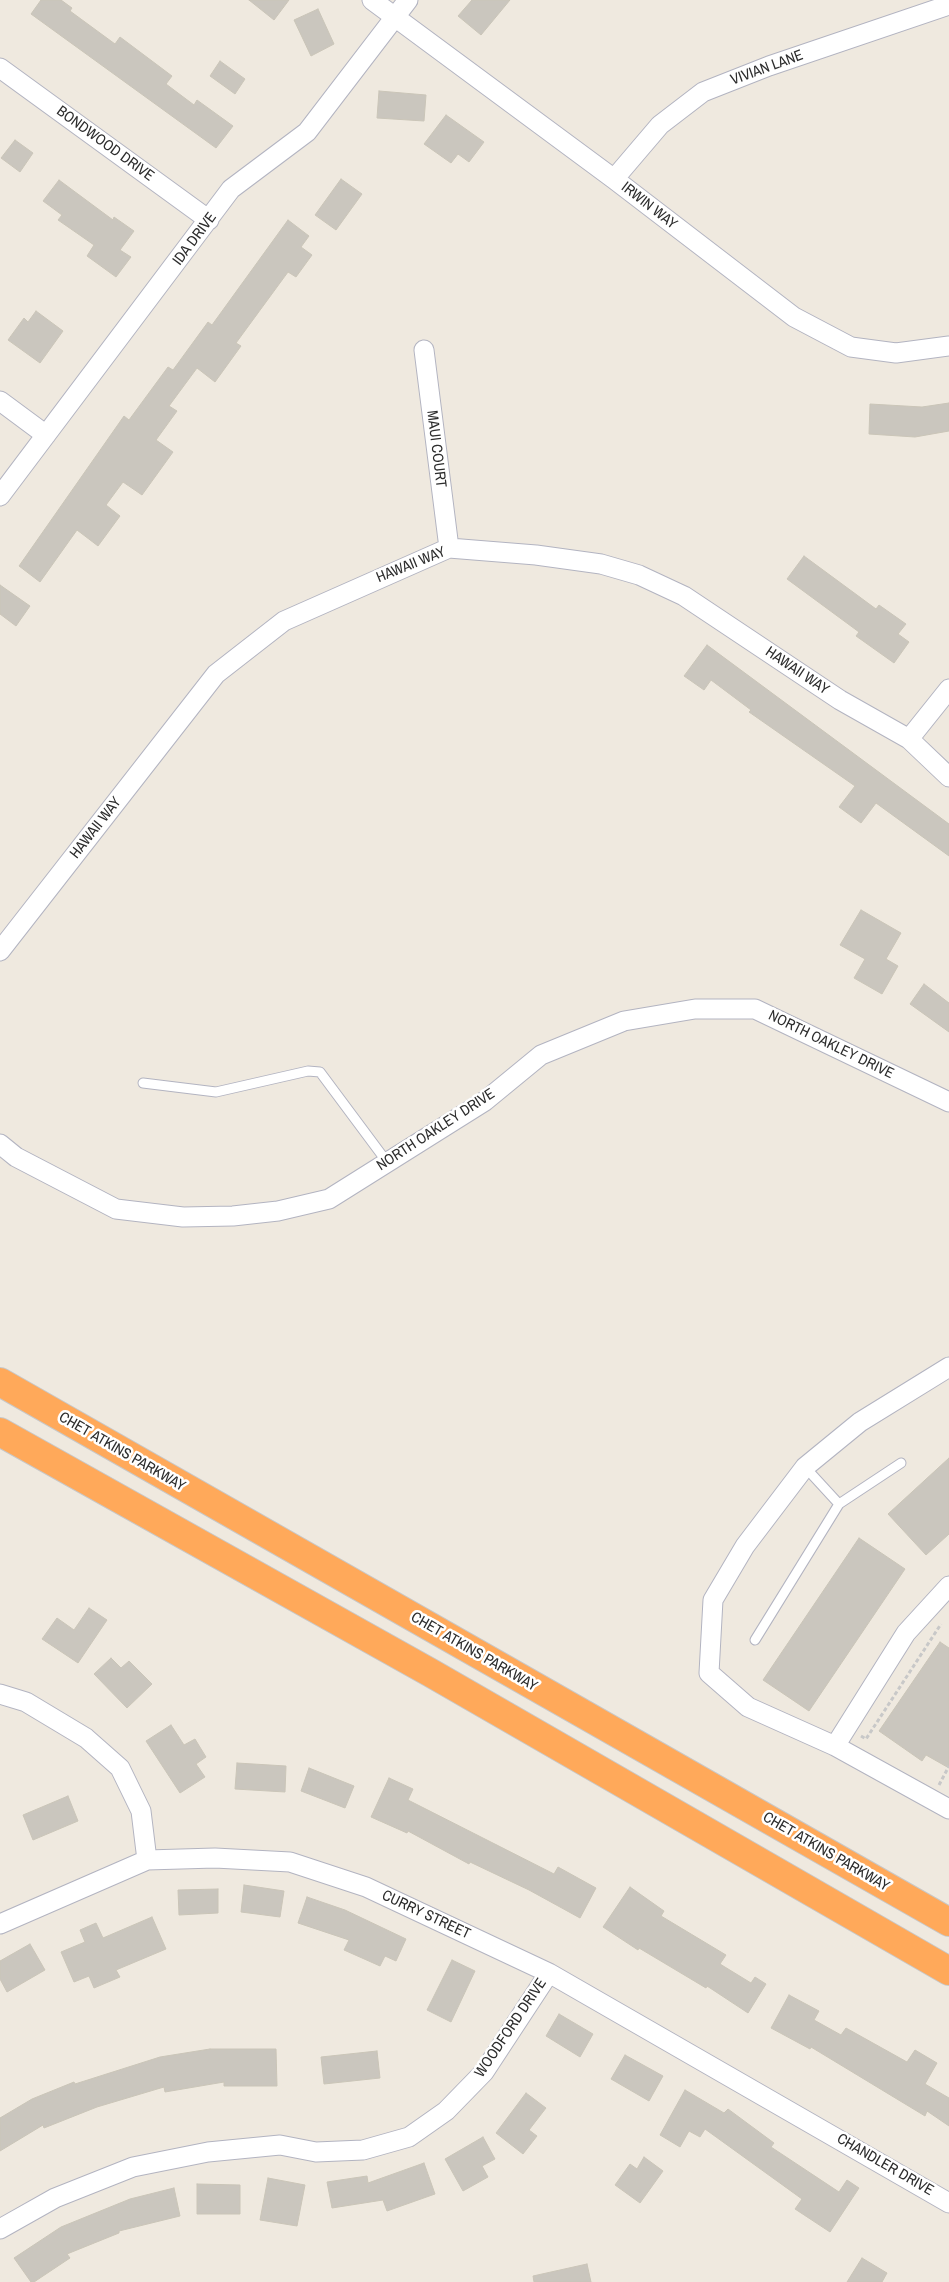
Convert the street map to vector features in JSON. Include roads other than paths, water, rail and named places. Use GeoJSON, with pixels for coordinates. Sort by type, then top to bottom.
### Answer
{"type":"FeatureCollection","features":[{"type":"Feature","properties":{"kind":"highway","name":"CHET ATKINS PARKWAY"},"geometry":{"type":"LineString","coordinates":[[0,1382],[949,1922]]}},
{"type":"Feature","properties":{"kind":"highway"},"geometry":{"type":"LineString","coordinates":[[0,1432],[440,1678],[949,1971]]}},
{"type":"Feature","properties":{"kind":"street","name":"IRWIN WAY"},"geometry":{"type":"LineString","coordinates":[[372,0],[614,178],[794,317],[851,346],[896,353],[949,346]]}},
{"type":"Feature","properties":{"kind":"street","name":"IDA DRIVE"},"geometry":{"type":"LineString","coordinates":[[0,496],[231,189],[307,132],[408,0]]}},
{"type":"Feature","properties":{"kind":"street","name":"VIVIAN LANE"},"geometry":{"type":"LineString","coordinates":[[614,178],[660,126],[703,92],[768,66],[949,5]]}},
{"type":"Feature","properties":{"kind":"street","name":"BONDWOOD DRIVE"},"geometry":{"type":"LineString","coordinates":[[0,68],[209,220]]}},
{"type":"Feature","properties":{"kind":"street","name":"MAUI COURT"},"geometry":{"type":"LineString","coordinates":[[424,350],[449,548]]}},
{"type":"Feature","properties":{"kind":"street"},"geometry":{"type":"LineString","coordinates":[[0,401],[46,435]]}},
{"type":"Feature","properties":{"kind":"street","name":"HAWAII WAY"},"geometry":{"type":"LineString","coordinates":[[0,950],[216,674],[284,621],[449,548],[601,564],[639,574],[684,596],[840,700],[909,739],[949,777]]}},
{"type":"Feature","properties":{"kind":"street"},"geometry":{"type":"LineString","coordinates":[[909,739],[949,689]]}},
{"type":"Feature","properties":{"kind":"street","name":"NORTH OAKLEY DRIVE"},"geometry":{"type":"LineString","coordinates":[[0,1144],[16,1157],[116,1209],[183,1217],[233,1216],[278,1211],[328,1199],[485,1101],[541,1055],[624,1021],[695,1009],[755,1009],[949,1102]]}},
{"type":"Feature","properties":{"kind":"street"},"geometry":{"type":"LineString","coordinates":[[949,1367],[860,1422],[806,1467],[745,1546],[713,1600],[709,1673],[748,1707],[835,1746],[949,1809]]}},
{"type":"Feature","properties":{"kind":"street"},"geometry":{"type":"LineString","coordinates":[[835,1746],[906,1633],[949,1586]]}},
{"type":"Feature","properties":{"kind":"street"},"geometry":{"type":"LineString","coordinates":[[0,1694],[26,1702],[86,1738],[120,1768],[141,1811],[147,1860]]}},
{"type":"Feature","properties":{"kind":"street","name":"CURRY STREET"},"geometry":{"type":"LineString","coordinates":[[0,1924],[147,1860],[215,1858],[290,1862],[366,1887],[549,1972],[821,2129]]}},
{"type":"Feature","properties":{"kind":"street","name":"WOODFORD DRIVE"},"geometry":{"type":"LineString","coordinates":[[0,2229],[55,2198],[133,2167],[208,2152],[280,2145],[316,2152],[363,2150],[409,2137],[446,2111],[484,2072],[549,1972]]}},
{"type":"Feature","properties":{"kind":"street","name":"CHANDLER DRIVE"},"geometry":{"type":"LineString","coordinates":[[821,2129],[949,2203]]}},
{"type":"Feature","properties":{"kind":"lane"},"geometry":{"type":"LineString","coordinates":[[143,1083],[216,1092],[308,1071],[320,1072],[387,1162]]}},
{"type":"Feature","properties":{"kind":"lane"},"geometry":{"type":"LineString","coordinates":[[755,1640],[839,1504],[901,1462]]}},
{"type":"Feature","properties":{"kind":"lane"},"geometry":{"type":"LineString","coordinates":[[806,1467],[839,1504]]}}]}
